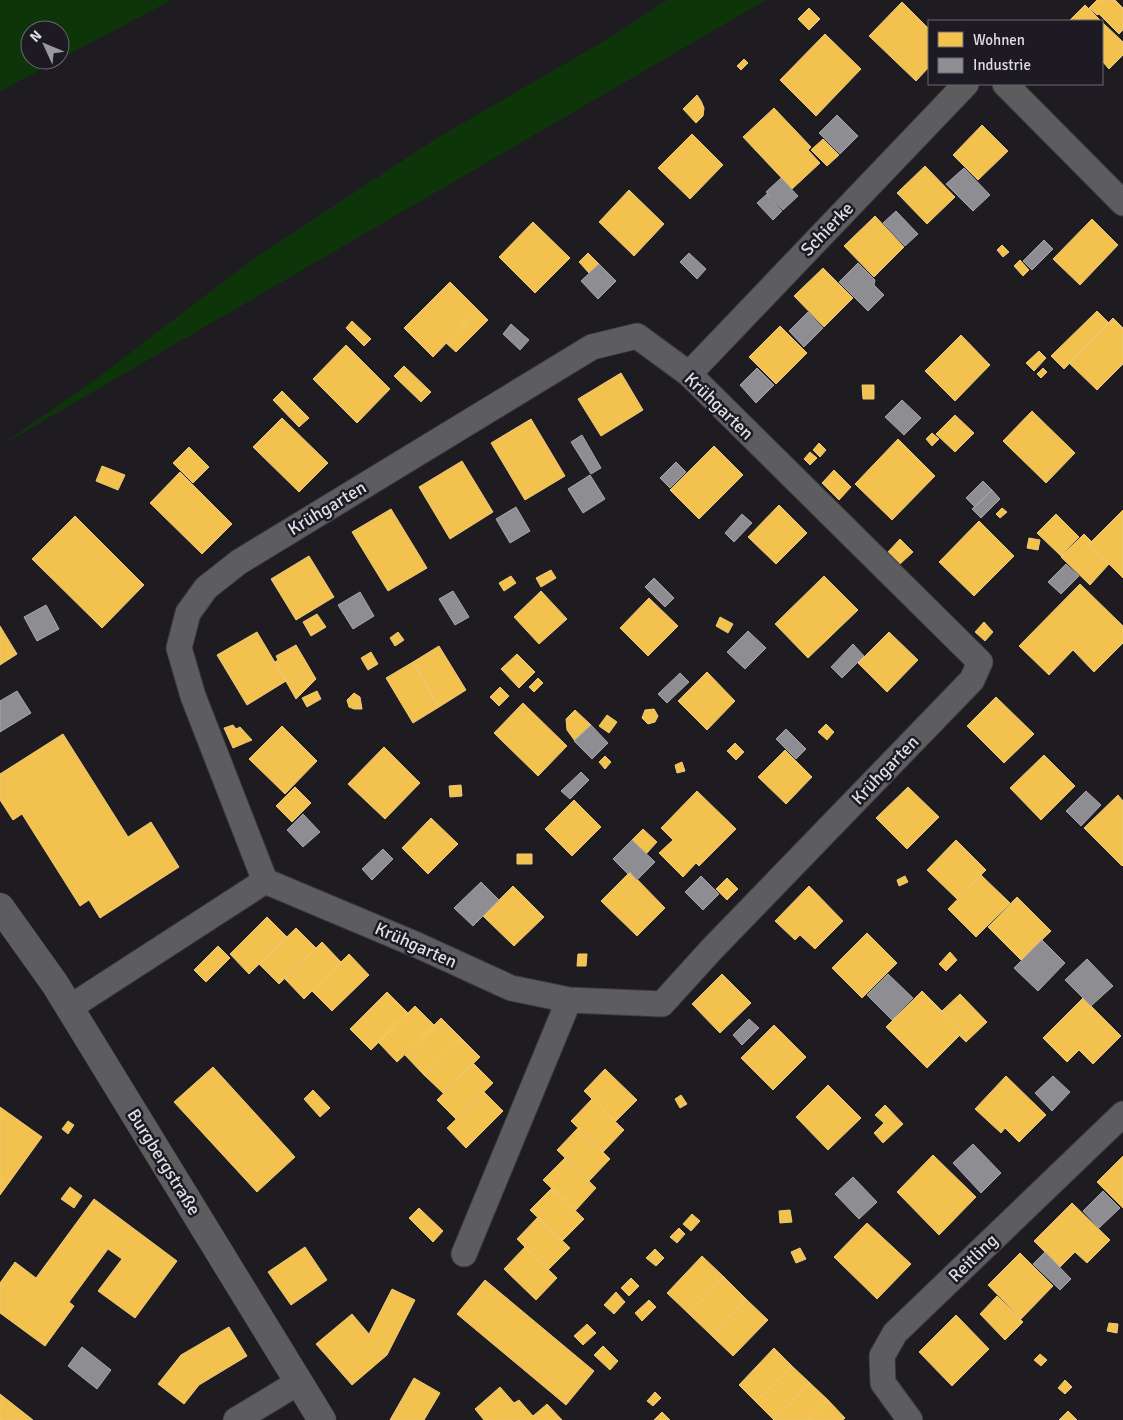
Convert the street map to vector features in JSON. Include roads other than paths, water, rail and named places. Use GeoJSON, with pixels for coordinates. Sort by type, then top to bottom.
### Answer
{"type":"FeatureCollection","features":[{"type":"Feature","properties":{"kind":"street","name":"Schierke"},"geometry":{"type":"LineString","coordinates":[[689,374],[965,85]]}},
{"type":"Feature","properties":{"kind":"street"},"geometry":{"type":"LineString","coordinates":[[1006,85],[1123,202]]}},
{"type":"Feature","properties":{"kind":"street","name":"Krühgarten"},"geometry":{"type":"LineString","coordinates":[[637,336],[689,374],[980,662],[972,680],[711,950],[662,1004],[569,1000],[511,988],[417,945],[265,881],[193,696],[179,648],[188,613],[206,588],[239,562],[592,347],[637,336]]}},
{"type":"Feature","properties":{"kind":"street"},"geometry":{"type":"LineString","coordinates":[[69,1008],[265,881]]}},
{"type":"Feature","properties":{"kind":"street","name":"Burgbergstraße"},"geometry":{"type":"LineString","coordinates":[[0,907],[55,984],[322,1420]]}},
{"type":"Feature","properties":{"kind":"street"},"geometry":{"type":"LineString","coordinates":[[464,1254],[569,1000]]}},
{"type":"Feature","properties":{"kind":"street","name":"Reitling"},"geometry":{"type":"LineString","coordinates":[[910,1420],[884,1384],[882,1356],[895,1333],[1123,1114]]}},
{"type":"Feature","properties":{"kind":"street"},"geometry":{"type":"LineString","coordinates":[[236,1420],[258,1413],[300,1382]]}}]}
